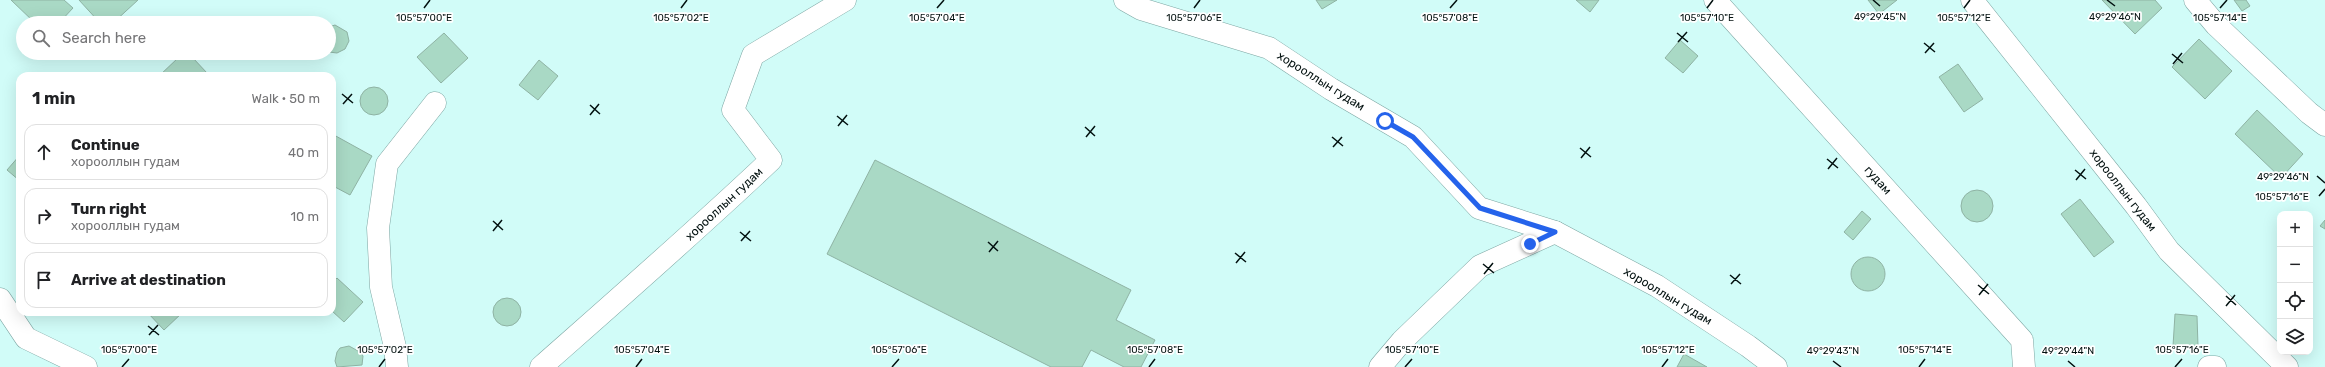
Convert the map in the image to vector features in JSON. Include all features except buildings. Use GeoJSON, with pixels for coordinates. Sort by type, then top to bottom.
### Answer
{"type":"FeatureCollection","features":[{"type":"Feature","properties":{"kind":"street","name":"хорооллын гудам"},"geometry":{"type":"LineString","coordinates":[[541,367],[634,283],[685,241],[771,160],[733,110],[753,55],[845,0]]}},
{"type":"Feature","properties":{"kind":"street","name":"хорооллын гудам"},"geometry":{"type":"LineString","coordinates":[[1125,0],[1140,9],[1269,48],[1331,89],[1413,137],[1480,208],[1555,232],[1657,286],[1748,346],[1776,367]]}},
{"type":"Feature","properties":{"kind":"street","name":"гудам"},"geometry":{"type":"LineString","coordinates":[[1715,0],[2022,340],[2024,367]]}},
{"type":"Feature","properties":{"kind":"street","name":"хорооллын гудам"},"geometry":{"type":"LineString","coordinates":[[1972,0],[2136,206],[2169,250],[2287,367]]}},
{"type":"Feature","properties":{"kind":"street"},"geometry":{"type":"LineString","coordinates":[[2195,0],[2216,26],[2309,113],[2325,125]]}},
{"type":"Feature","properties":{"kind":"street"},"geometry":{"type":"LineString","coordinates":[[397,367],[395,346],[381,287],[378,228],[387,164],[435,103]]}},
{"type":"Feature","properties":{"kind":"street"},"geometry":{"type":"LineString","coordinates":[[1380,367],[1402,341],[1480,266],[1555,232]]}},
{"type":"Feature","properties":{"kind":"street"},"geometry":{"type":"LineString","coordinates":[[0,299],[26,338],[86,367]]}},
{"type":"Feature","properties":{"kind":"street"},"geometry":{"type":"LineString","coordinates":[[2209,367],[2215,367]]}},
{"type":"Feature","properties":{"kind":"route"},"geometry":{"type":"LineString","coordinates":[[1385,121],[1413,137],[1480,208],[1555,232],[1530,244]]}}]}
